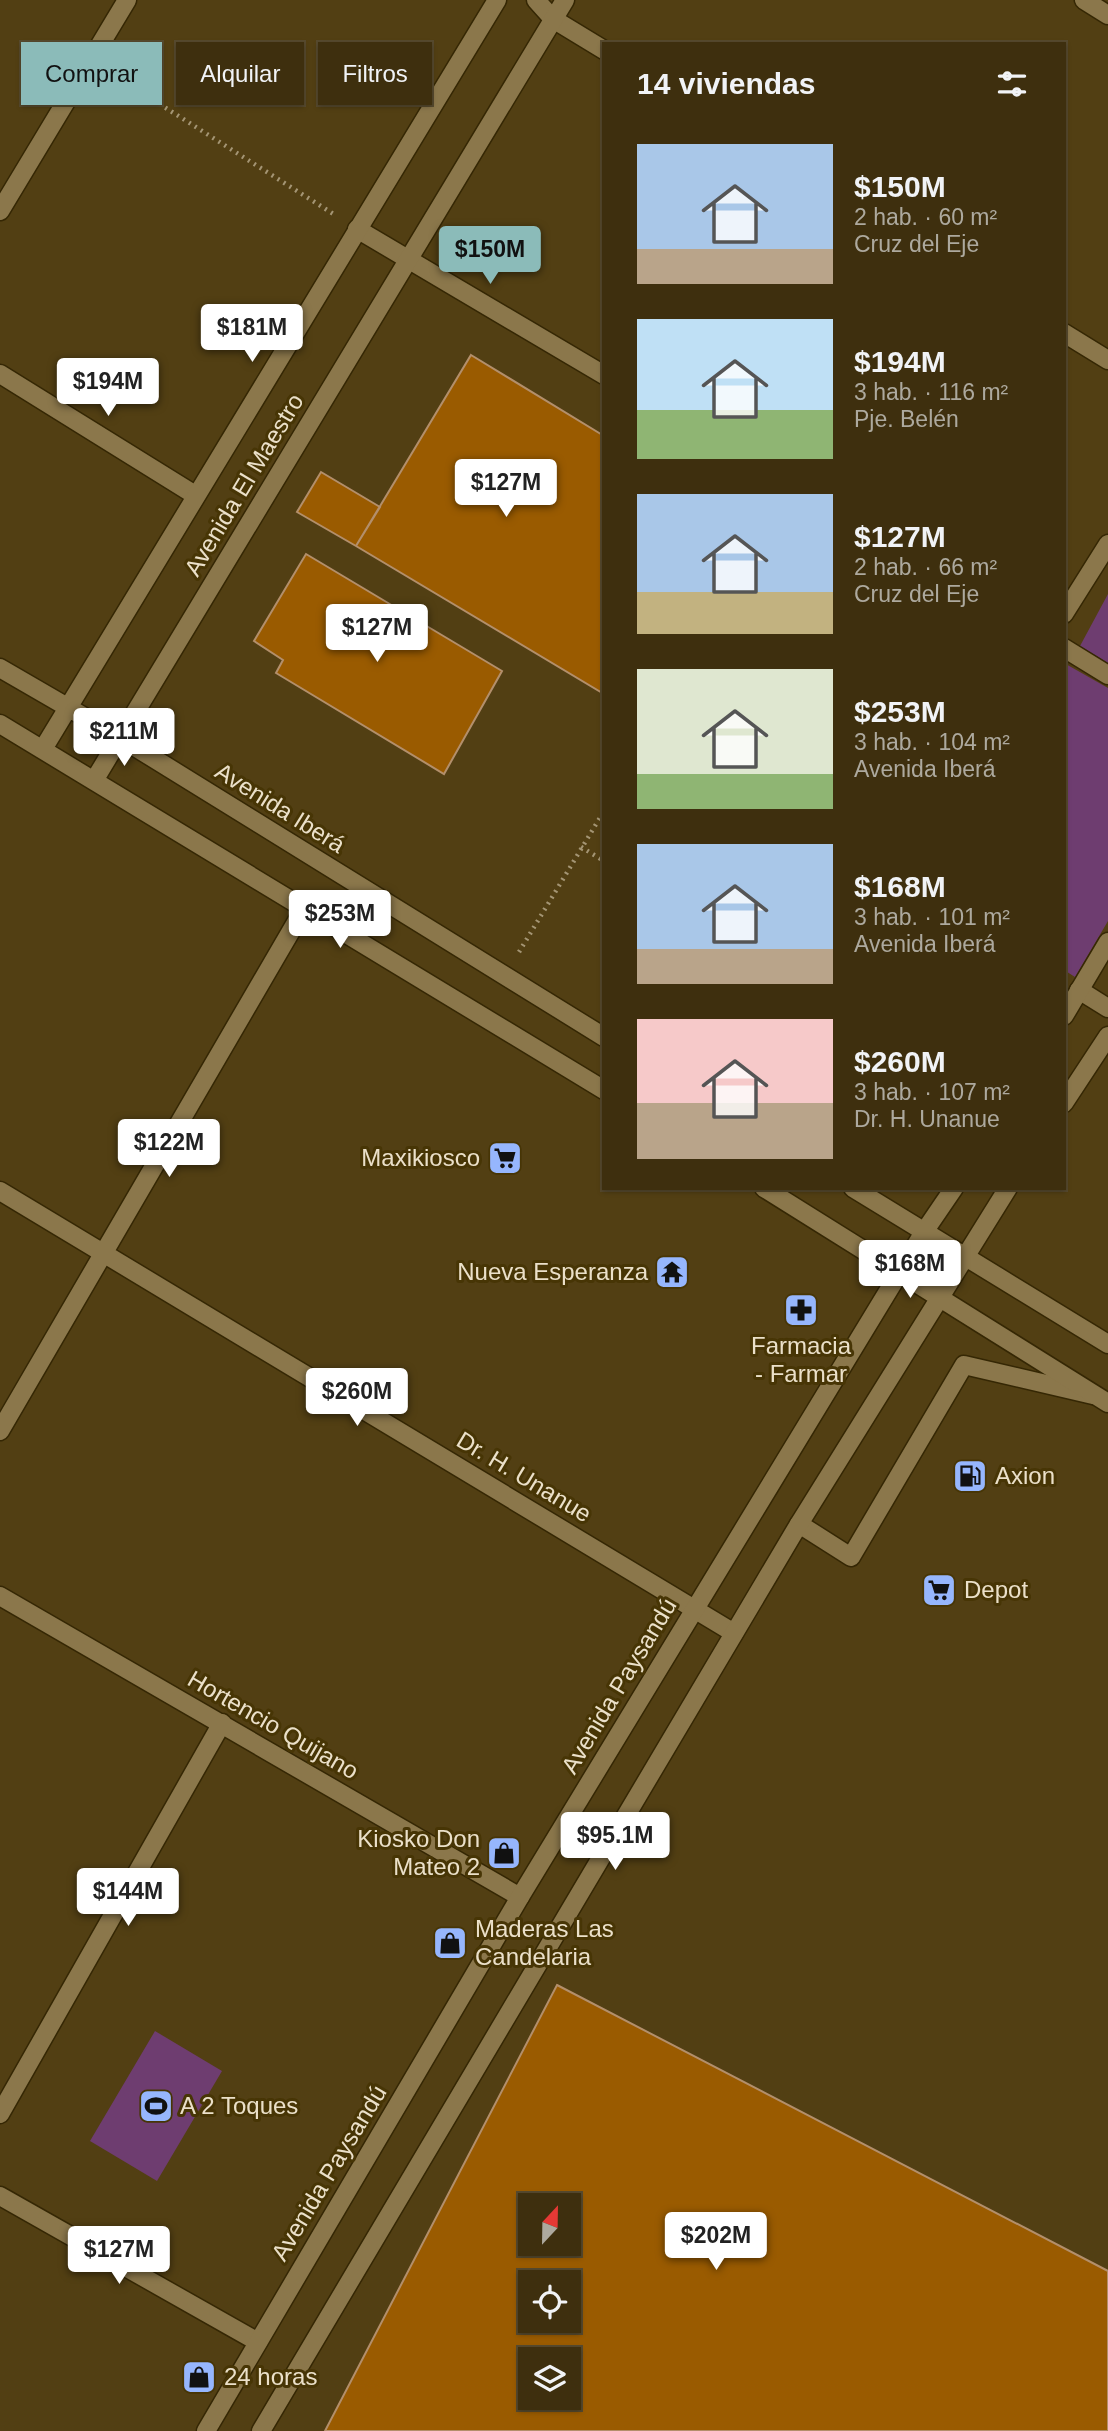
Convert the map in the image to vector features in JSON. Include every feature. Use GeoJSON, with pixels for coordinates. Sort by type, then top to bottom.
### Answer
{"type":"FeatureCollection","features":[{"type":"Feature","properties":{"kind":"main road"},"geometry":{"type":"LineString","coordinates":[[102,42],[127,0]]}},
{"type":"Feature","properties":{"kind":"main road","name":"Avenida El Maestro"},"geometry":{"type":"LineString","coordinates":[[43,749],[497,0]]}},
{"type":"Feature","properties":{"kind":"main road"},"geometry":{"type":"LineString","coordinates":[[536,0],[553,19],[602,49]]}},
{"type":"Feature","properties":{"kind":"main road","name":"Avenida El Maestro"},"geometry":{"type":"LineString","coordinates":[[95,779],[565,0]]}},
{"type":"Feature","properties":{"kind":"main road"},"geometry":{"type":"LineString","coordinates":[[1084,0],[1108,15]]}},
{"type":"Feature","properties":{"kind":"main road"},"geometry":{"type":"LineString","coordinates":[[0,211],[64,105]]}},
{"type":"Feature","properties":{"kind":"main road"},"geometry":{"type":"LineString","coordinates":[[357,229],[602,375]]}},
{"type":"Feature","properties":{"kind":"main road"},"geometry":{"type":"LineString","coordinates":[[1066,334],[1108,360]]}},
{"type":"Feature","properties":{"kind":"main road"},"geometry":{"type":"LineString","coordinates":[[0,374],[195,495]]}},
{"type":"Feature","properties":{"kind":"main road"},"geometry":{"type":"LineString","coordinates":[[1066,611],[1108,544]]}},
{"type":"Feature","properties":{"kind":"main road"},"geometry":{"type":"LineString","coordinates":[[1066,649],[1108,675]]}},
{"type":"Feature","properties":{"kind":"main road","name":"Avenida Iberá"},"geometry":{"type":"LineString","coordinates":[[0,668],[119,737],[602,1036]]}},
{"type":"Feature","properties":{"kind":"main road"},"geometry":{"type":"LineString","coordinates":[[0,724],[95,779],[602,1089]]}},
{"type":"Feature","properties":{"kind":"main road"},"geometry":{"type":"LineString","coordinates":[[0,1431],[306,907]]}},
{"type":"Feature","properties":{"kind":"main road"},"geometry":{"type":"LineString","coordinates":[[1066,1013],[1108,942]]}},
{"type":"Feature","properties":{"kind":"main road"},"geometry":{"type":"LineString","coordinates":[[1079,990],[1108,1007]]}},
{"type":"Feature","properties":{"kind":"main road"},"geometry":{"type":"LineString","coordinates":[[1066,1100],[1108,1036]]}},
{"type":"Feature","properties":{"kind":"main road"},"geometry":{"type":"LineString","coordinates":[[767,1190],[1102,1399]]}},
{"type":"Feature","properties":{"kind":"main road"},"geometry":{"type":"LineString","coordinates":[[856,1190],[1108,1344]]}},
{"type":"Feature","properties":{"kind":"main road","name":"Avenida Paysandú"},"geometry":{"type":"LineString","coordinates":[[206,2431],[520,1897],[924,1232],[953,1190]]}},
{"type":"Feature","properties":{"kind":"main road"},"geometry":{"type":"LineString","coordinates":[[261,2431],[799,1524],[1007,1190]]}},
{"type":"Feature","properties":{"kind":"main road","name":"Dr. H. Unanue"},"geometry":{"type":"LineString","coordinates":[[0,1191],[734,1633]]}},
{"type":"Feature","properties":{"kind":"main road"},"geometry":{"type":"LineString","coordinates":[[799,1524],[851,1557],[964,1365],[1102,1399]]}},
{"type":"Feature","properties":{"kind":"main road","name":"Hortencio Quijano"},"geometry":{"type":"LineString","coordinates":[[0,1596],[520,1897]]}},
{"type":"Feature","properties":{"kind":"main road"},"geometry":{"type":"LineString","coordinates":[[0,2114],[222,1723]]}},
{"type":"Feature","properties":{"kind":"main road"},"geometry":{"type":"LineString","coordinates":[[0,2196],[258,2342]]}},
{"type":"Feature","properties":{"kind":"path"},"geometry":{"type":"LineString","coordinates":[[162,105],[357,229]]}},
{"type":"Feature","properties":{"kind":"path"},"geometry":{"type":"LineString","coordinates":[[504,977],[602,814]]}},
{"type":"Feature","properties":{"kind":"path"},"geometry":{"type":"LineString","coordinates":[[581,847],[602,860]]}},
{"type":"Feature","properties":{"kind":"shaded area"},"geometry":{"type":"Polygon","coordinates":[[[1108,594],[1108,663],[1080,646],[1108,594]]]}},
{"type":"Feature","properties":{"kind":"shaded area"},"geometry":{"type":"Polygon","coordinates":[[[1066,664],[1108,688],[1108,921],[1075,977],[1066,971],[1066,664]]]}},
{"type":"Feature","properties":{"kind":"shaded area","name":"A 2 Toques"},"geometry":{"type":"Polygon","coordinates":[[[155,2031],[222,2071],[157,2181],[90,2141],[155,2031]]]}},
{"type":"Feature","properties":{"kind":"building"},"geometry":{"type":"Polygon","coordinates":[[[471,355],[602,435],[602,693],[356,546],[471,355]]]}},
{"type":"Feature","properties":{"kind":"building"},"geometry":{"type":"Polygon","coordinates":[[[321,472],[380,507],[356,546],[297,512],[321,472]]]}},
{"type":"Feature","properties":{"kind":"building"},"geometry":{"type":"Polygon","coordinates":[[[306,554],[502,671],[444,774],[276,673],[283,660],[254,641],[306,554]]]}},
{"type":"Feature","properties":{"kind":"building"},"geometry":{"type":"Polygon","coordinates":[[[557,1985],[1108,2271],[1108,2431],[325,2431],[557,1985]]]}},
{"type":"Feature","properties":{"kind":"place","name":"Maxikiosco"},"geometry":{"type":"Point","coordinates":[505,1158]}},
{"type":"Feature","properties":{"kind":"place","name":"Nueva Esperanza"},"geometry":{"type":"Point","coordinates":[672,1272]}},
{"type":"Feature","properties":{"kind":"place","name":"Farmacia - Farmar"},"geometry":{"type":"Point","coordinates":[801,1310]}},
{"type":"Feature","properties":{"kind":"place","name":"Axion"},"geometry":{"type":"Point","coordinates":[970,1476]}},
{"type":"Feature","properties":{"kind":"place","name":"Depot"},"geometry":{"type":"Point","coordinates":[939,1590]}},
{"type":"Feature","properties":{"kind":"place","name":"Kiosko Don Mateo 2"},"geometry":{"type":"Point","coordinates":[504,1853]}},
{"type":"Feature","properties":{"kind":"place","name":"Maderas Las Candelaria"},"geometry":{"type":"Point","coordinates":[450,1943]}},
{"type":"Feature","properties":{"kind":"place","name":"A 2 Toques"},"geometry":{"type":"Point","coordinates":[156,2106]}},
{"type":"Feature","properties":{"kind":"place","name":"24 horas"},"geometry":{"type":"Point","coordinates":[199,2377]}}]}
